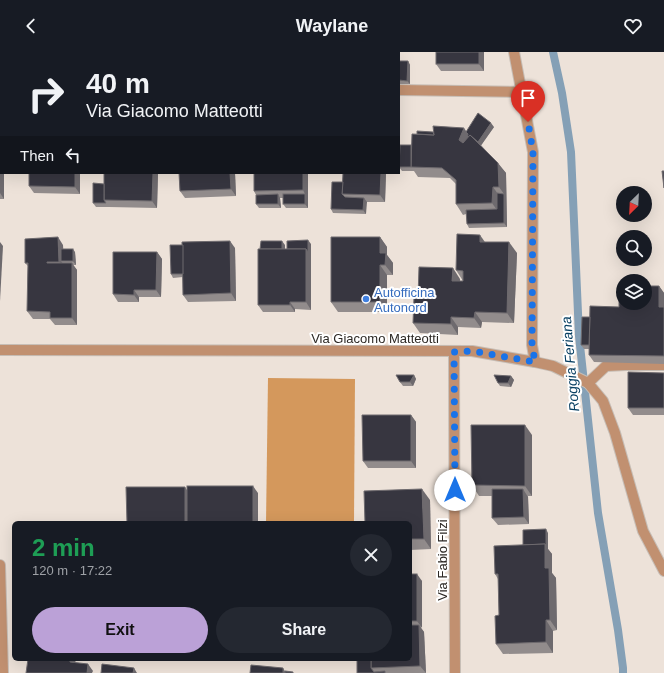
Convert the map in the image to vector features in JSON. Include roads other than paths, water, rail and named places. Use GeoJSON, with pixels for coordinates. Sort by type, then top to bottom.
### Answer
{"type":"FeatureCollection","features":[{"type":"Feature","properties":{"kind":"street"},"geometry":{"type":"LineString","coordinates":[[514,52],[533,152],[532,345],[535,362]]}},
{"type":"Feature","properties":{"kind":"street"},"geometry":{"type":"LineString","coordinates":[[400,90],[522,92]]}},
{"type":"Feature","properties":{"kind":"street","name":"Via Giacomo Matteotti"},"geometry":{"type":"LineString","coordinates":[[0,350],[472,351],[553,366],[588,383],[603,401],[616,433],[643,531],[664,571]]}},
{"type":"Feature","properties":{"kind":"street","name":"Via Fabio Filzi"},"geometry":{"type":"LineString","coordinates":[[454,352],[455,673]]}},
{"type":"Feature","properties":{"kind":"street"},"geometry":{"type":"LineString","coordinates":[[588,383],[606,366],[626,364],[664,365]]}},
{"type":"Feature","properties":{"kind":"street"},"geometry":{"type":"LineString","coordinates":[[0,565],[3,673]]}},
{"type":"Feature","properties":{"kind":"waterway","name":"Roggia Feriana"},"geometry":{"type":"LineString","coordinates":[[553,52],[562,93],[571,152],[579,336],[598,513],[618,630],[623,673]]}},
{"type":"Feature","properties":{"kind":"place","name":"Autofficina Autonord"},"geometry":{"type":"Point","coordinates":[366,299]}}]}
